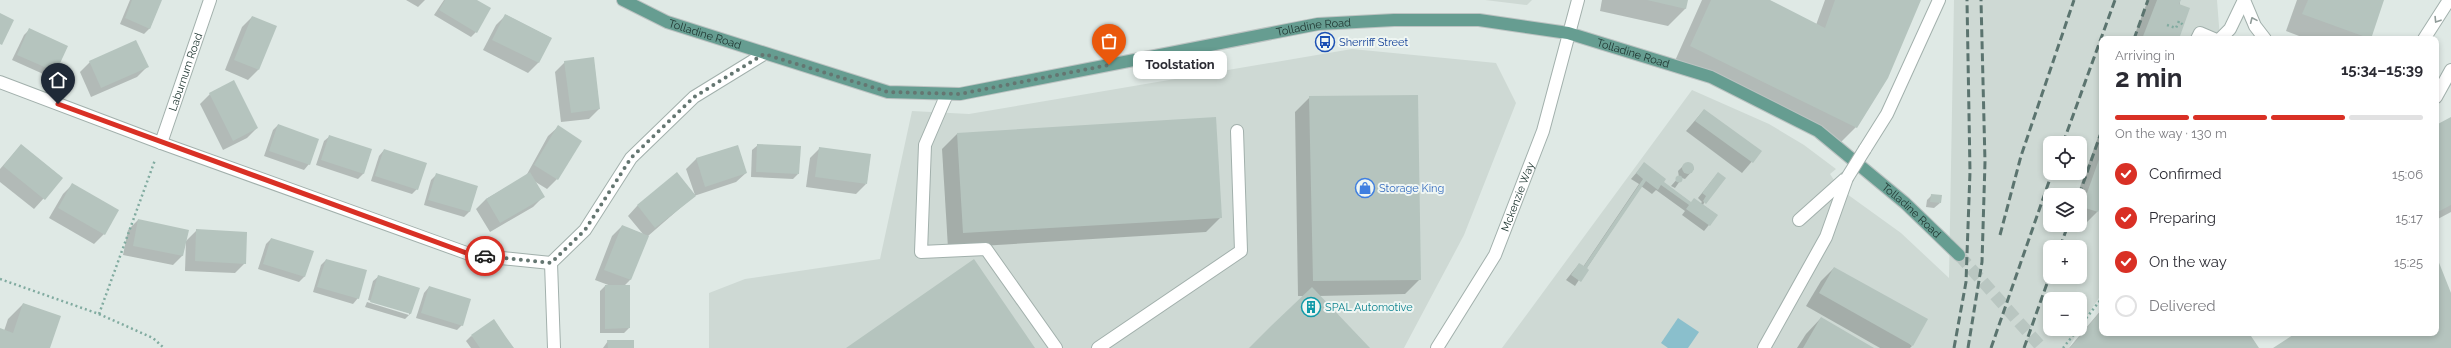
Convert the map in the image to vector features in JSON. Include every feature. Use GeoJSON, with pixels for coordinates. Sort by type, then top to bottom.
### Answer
{"type":"FeatureCollection","features":[{"type":"Feature","properties":{"kind":"main road","name":"Tolladine Road"},"geometry":{"type":"LineString","coordinates":[[622,0],[667,22],[764,54],[888,92],[960,94],[1318,24],[1394,20],[1479,20],[1568,33],[1711,77],[1818,131],[1905,203],[1960,255]]}},
{"type":"Feature","properties":{"kind":"street","name":"Laburnum Road"},"geometry":{"type":"LineString","coordinates":[[161,143],[210,0]]}},
{"type":"Feature","properties":{"kind":"street"},"geometry":{"type":"LineString","coordinates":[[1568,33],[1578,0]]}},
{"type":"Feature","properties":{"kind":"street"},"geometry":{"type":"LineString","coordinates":[[1764,348],[1826,237],[1847,178],[1887,114],[1939,0]]}},
{"type":"Feature","properties":{"kind":"street"},"geometry":{"type":"LineString","coordinates":[[2223,36],[2230,29],[2244,0]]}},
{"type":"Feature","properties":{"kind":"street"},"geometry":{"type":"LineString","coordinates":[[2244,0],[2255,26],[2263,36]]}},
{"type":"Feature","properties":{"kind":"street"},"geometry":{"type":"LineString","coordinates":[[2426,36],[2449,0]]}},
{"type":"Feature","properties":{"kind":"street","name":"Mckenzie Way"},"geometry":{"type":"LineString","coordinates":[[1437,348],[1495,255],[1543,131],[1568,33]]}},
{"type":"Feature","properties":{"kind":"street"},"geometry":{"type":"LineString","coordinates":[[2199,36],[2200,33],[2207,36]]}},
{"type":"Feature","properties":{"kind":"street"},"geometry":{"type":"LineString","coordinates":[[554,348],[551,263],[585,230],[631,158],[694,97],[764,54]]}},
{"type":"Feature","properties":{"kind":"street"},"geometry":{"type":"LineString","coordinates":[[2439,92],[2451,70]]}},
{"type":"Feature","properties":{"kind":"street"},"geometry":{"type":"LineString","coordinates":[[0,82],[161,143],[472,255],[551,263]]}},
{"type":"Feature","properties":{"kind":"street"},"geometry":{"type":"LineString","coordinates":[[947,94],[925,146],[921,252],[986,249],[1056,348]]}},
{"type":"Feature","properties":{"kind":"street"},"geometry":{"type":"LineString","coordinates":[[1098,348],[1241,251],[1237,131]]}},
{"type":"Feature","properties":{"kind":"street"},"geometry":{"type":"LineString","coordinates":[[1799,220],[1847,178]]}},
{"type":"Feature","properties":{"kind":"path"},"geometry":{"type":"LineString","coordinates":[[99,314],[161,143]]}},
{"type":"Feature","properties":{"kind":"path"},"geometry":{"type":"LineString","coordinates":[[0,279],[99,314],[153,338],[164,348]]}},
{"type":"Feature","properties":{"kind":"path"},"geometry":{"type":"LineString","coordinates":[[2087,317],[2099,302]]}},
{"type":"Feature","properties":{"kind":"path"},"geometry":{"type":"LineString","coordinates":[[2063,348],[2072,336]]}},
{"type":"Feature","properties":{"kind":"shaded area"},"geometry":{"type":"Polygon","coordinates":[[[1485,0],[1532,0],[1527,5],[1485,0]]]}},
{"type":"Feature","properties":{"kind":"shaded area"},"geometry":{"type":"Polygon","coordinates":[[[1954,0],[2217,0],[2220,36],[2099,36],[2099,298],[2087,316],[2087,292],[2043,292],[2043,336],[2075,336],[2069,348],[1502,348],[1692,90],[1769,124],[1804,145],[1836,169],[1830,174],[1840,189],[1901,233],[1949,278],[1954,0]]]}},
{"type":"Feature","properties":{"kind":"shaded area"},"geometry":{"type":"Polygon","coordinates":[[[1352,49],[1496,63],[1516,103],[1464,235],[1404,348],[709,348],[709,293],[745,279],[880,259],[912,111],[969,114],[1352,49]]]}},
{"type":"Feature","properties":{"kind":"water"},"geometry":{"type":"Polygon","coordinates":[[[1678,318],[1699,332],[1688,348],[1668,348],[1661,343],[1678,318]]]}},
{"type":"Feature","properties":{"kind":"building"},"geometry":{"type":"Polygon","coordinates":[[[132,0],[162,0],[150,29],[125,18],[132,0]]]}},
{"type":"Feature","properties":{"kind":"building"},"geometry":{"type":"Polygon","coordinates":[[[445,0],[477,0],[491,8],[477,33],[439,10],[445,0]]]}},
{"type":"Feature","properties":{"kind":"building"},"geometry":{"type":"Polygon","coordinates":[[[1647,0],[1688,0],[1686,9],[1647,0]]]}},
{"type":"Feature","properties":{"kind":"building"},"geometry":{"type":"Polygon","coordinates":[[[1711,0],[1770,0],[1825,28],[1835,0],[1921,0],[1888,78],[1857,128],[1690,46],[1711,0]]]}},
{"type":"Feature","properties":{"kind":"building"},"geometry":{"type":"Polygon","coordinates":[[[2157,0],[2181,0],[2179,4],[2190,8],[2180,36],[2143,36],[2157,0]]]}},
{"type":"Feature","properties":{"kind":"building"},"geometry":{"type":"Polygon","coordinates":[[[2308,0],[2384,0],[2372,36],[2363,36],[2302,14],[2308,0]]]}},
{"type":"Feature","properties":{"kind":"building"},"geometry":{"type":"Polygon","coordinates":[[[0,13],[14,20],[2,45],[0,44],[0,13]]]}},
{"type":"Feature","properties":{"kind":"building"},"geometry":{"type":"Polygon","coordinates":[[[505,14],[552,38],[539,63],[492,40],[505,14]]]}},
{"type":"Feature","properties":{"kind":"building"},"geometry":{"type":"Polygon","coordinates":[[[252,16],[277,26],[259,70],[234,60],[252,16]]]}},
{"type":"Feature","properties":{"kind":"building"},"geometry":{"type":"Polygon","coordinates":[[[29,28],[68,46],[56,72],[17,55],[29,28]]]}},
{"type":"Feature","properties":{"kind":"building"},"geometry":{"type":"Polygon","coordinates":[[[136,40],[149,67],[101,88],[89,61],[136,40]]]}},
{"type":"Feature","properties":{"kind":"building"},"geometry":{"type":"Polygon","coordinates":[[[594,57],[600,109],[571,113],[564,61],[594,57]]]}},
{"type":"Feature","properties":{"kind":"building"},"geometry":{"type":"Polygon","coordinates":[[[234,80],[258,128],[233,141],[209,93],[234,80]]]}},
{"type":"Feature","properties":{"kind":"building","name":"Storage King"},"geometry":{"type":"Polygon","coordinates":[[[1418,95],[1421,280],[1313,281],[1309,96],[1418,95]]]}},
{"type":"Feature","properties":{"kind":"building"},"geometry":{"type":"Polygon","coordinates":[[[1704,109],[1762,151],[1753,163],[1695,121],[1704,109]]]}},
{"type":"Feature","properties":{"kind":"building"},"geometry":{"type":"Polygon","coordinates":[[[1216,117],[1222,218],[963,233],[957,133],[1216,117]]]}},
{"type":"Feature","properties":{"kind":"building"},"geometry":{"type":"Polygon","coordinates":[[[2451,117],[2451,205],[2439,211],[2439,123],[2451,117]]]}},
{"type":"Feature","properties":{"kind":"building"},"geometry":{"type":"Polygon","coordinates":[[[278,124],[319,139],[310,165],[269,151],[278,124]]]}},
{"type":"Feature","properties":{"kind":"building"},"geometry":{"type":"Polygon","coordinates":[[[558,125],[582,141],[558,180],[534,165],[558,125]]]}},
{"type":"Feature","properties":{"kind":"building"},"geometry":{"type":"Polygon","coordinates":[[[329,135],[372,149],[364,174],[321,160],[329,135]]]}},
{"type":"Feature","properties":{"kind":"building"},"geometry":{"type":"Polygon","coordinates":[[[21,144],[63,178],[45,200],[3,166],[21,144]]]}},
{"type":"Feature","properties":{"kind":"building"},"geometry":{"type":"Polygon","coordinates":[[[757,144],[801,146],[799,174],[756,172],[757,144]]]}},
{"type":"Feature","properties":{"kind":"building"},"geometry":{"type":"Polygon","coordinates":[[[738,145],[747,173],[705,187],[696,158],[738,145]]]}},
{"type":"Feature","properties":{"kind":"building"},"geometry":{"type":"Polygon","coordinates":[[[819,147],[871,154],[867,184],[815,177],[819,147]]]}},
{"type":"Feature","properties":{"kind":"building"},"geometry":{"type":"Polygon","coordinates":[[[384,149],[427,163],[418,190],[375,176],[384,149]]]}},
{"type":"Feature","properties":{"kind":"building"},"geometry":{"type":"Polygon","coordinates":[[[2099,159],[2099,210],[2098,212],[2087,209],[2087,193],[2099,159]]]}},
{"type":"Feature","properties":{"kind":"building"},"geometry":{"type":"Polygon","coordinates":[[[1644,162],[1666,179],[1664,182],[1691,202],[1694,198],[1718,215],[1710,226],[1686,209],[1689,205],[1661,185],[1658,190],[1646,181],[1587,268],[1589,270],[1581,282],[1571,275],[1579,263],[1584,266],[1643,179],[1636,173],[1644,162]]]}},
{"type":"Feature","properties":{"kind":"building"},"geometry":{"type":"Polygon","coordinates":[[[1686,162],[1690,162],[1694,168],[1690,174],[1686,174],[1682,170],[1682,166],[1686,162]]]}},
{"type":"Feature","properties":{"kind":"building"},"geometry":{"type":"Polygon","coordinates":[[[530,172],[545,197],[500,223],[486,199],[530,172]]]}},
{"type":"Feature","properties":{"kind":"building"},"geometry":{"type":"Polygon","coordinates":[[[677,172],[696,196],[655,228],[637,205],[677,172]]]}},
{"type":"Feature","properties":{"kind":"building"},"geometry":{"type":"Polygon","coordinates":[[[1718,172],[1726,178],[1706,204],[1703,201],[1706,196],[1702,193],[1718,172]]]}},
{"type":"Feature","properties":{"kind":"building"},"geometry":{"type":"Polygon","coordinates":[[[436,173],[478,186],[470,212],[428,200],[436,173]]]}},
{"type":"Feature","properties":{"kind":"building"},"geometry":{"type":"Polygon","coordinates":[[[1679,175],[1682,176],[1682,182],[1679,183],[1676,182],[1675,179],[1676,176],[1679,175]]]}},
{"type":"Feature","properties":{"kind":"building"},"geometry":{"type":"Polygon","coordinates":[[[72,183],[119,210],[105,235],[58,208],[72,183]]]}},
{"type":"Feature","properties":{"kind":"building"},"geometry":{"type":"Polygon","coordinates":[[[1931,194],[1942,195],[1941,203],[1930,202],[1931,194]]]}},
{"type":"Feature","properties":{"kind":"building"},"geometry":{"type":"Polygon","coordinates":[[[138,219],[189,230],[183,256],[133,246],[138,219]]]}},
{"type":"Feature","properties":{"kind":"building"},"geometry":{"type":"Polygon","coordinates":[[[622,225],[649,236],[631,280],[604,270],[622,225]]]}},
{"type":"Feature","properties":{"kind":"building"},"geometry":{"type":"Polygon","coordinates":[[[196,229],[247,232],[246,264],[195,261],[196,229]]]}},
{"type":"Feature","properties":{"kind":"building"},"geometry":{"type":"Polygon","coordinates":[[[271,238],[314,251],[305,277],[263,264],[271,238]]]}},
{"type":"Feature","properties":{"kind":"building"},"geometry":{"type":"Polygon","coordinates":[[[326,259],[367,270],[359,299],[317,287],[326,259]]]}},
{"type":"Feature","properties":{"kind":"building"},"geometry":{"type":"Polygon","coordinates":[[[974,259],[1035,348],[846,348],[974,259]]]}},
{"type":"Feature","properties":{"kind":"building"},"geometry":{"type":"Polygon","coordinates":[[[2439,263],[2451,293],[2451,348],[2273,348],[2291,336],[2439,336],[2439,263]]]}},
{"type":"Feature","properties":{"kind":"building"},"geometry":{"type":"Polygon","coordinates":[[[1834,267],[1928,319],[1913,346],[1819,293],[1834,267]]]}},
{"type":"Feature","properties":{"kind":"building"},"geometry":{"type":"Polygon","coordinates":[[[378,275],[420,288],[411,314],[370,302],[378,275]]]}},
{"type":"Feature","properties":{"kind":"building"},"geometry":{"type":"Polygon","coordinates":[[[605,285],[630,285],[630,328],[605,329],[605,285]]]}},
{"type":"Feature","properties":{"kind":"building"},"geometry":{"type":"Polygon","coordinates":[[[429,286],[471,299],[463,326],[421,313],[429,286]]]}},
{"type":"Feature","properties":{"kind":"building","name":"SPAL Automotive"},"geometry":{"type":"Polygon","coordinates":[[[1312,287],[1370,348],[1249,348],[1271,326],[1312,287]]]}},
{"type":"Feature","properties":{"kind":"building"},"geometry":{"type":"Polygon","coordinates":[[[23,303],[61,316],[50,348],[0,348],[0,328],[13,333],[23,303]]]}},
{"type":"Feature","properties":{"kind":"building"},"geometry":{"type":"Polygon","coordinates":[[[2099,314],[2099,336],[2251,336],[2259,348],[2070,348],[2080,336],[2087,336],[2087,328],[2099,314]]]}},
{"type":"Feature","properties":{"kind":"building"},"geometry":{"type":"Polygon","coordinates":[[[1821,317],[1874,348],[1803,348],[1821,317]]]}},
{"type":"Feature","properties":{"kind":"building"},"geometry":{"type":"Polygon","coordinates":[[[494,319],[514,348],[480,348],[471,335],[494,319]]]}},
{"type":"Feature","properties":{"kind":"building"},"geometry":{"type":"Polygon","coordinates":[[[607,340],[634,340],[634,348],[608,348],[607,340]]]}},
{"type":"Feature","properties":{"kind":"tunnel"},"geometry":{"type":"LineString","coordinates":[[1959,255],[2042,348]]}},
{"type":"Feature","properties":{"kind":"railway"},"geometry":{"type":"LineString","coordinates":[[1954,348],[1966,282],[1970,172],[1967,0]]}},
{"type":"Feature","properties":{"kind":"railway"},"geometry":{"type":"LineString","coordinates":[[1968,348],[1982,262],[1985,162],[1981,0]]}},
{"type":"Feature","properties":{"kind":"railway"},"geometry":{"type":"LineString","coordinates":[[2000,235],[2021,156],[2074,0]]}},
{"type":"Feature","properties":{"kind":"railway"},"geometry":{"type":"LineString","coordinates":[[2102,36],[2115,0]]}},
{"type":"Feature","properties":{"kind":"railway"},"geometry":{"type":"LineString","coordinates":[[2135,36],[2148,0]]}},
{"type":"Feature","properties":{"kind":"railway"},"geometry":{"type":"LineString","coordinates":[[2066,136],[2099,44]]}},
{"type":"Feature","properties":{"kind":"railway"},"geometry":{"type":"LineString","coordinates":[[2081,188],[2099,138]]}},
{"type":"Feature","properties":{"kind":"railway"},"geometry":{"type":"LineString","coordinates":[[1991,348],[2050,180]]}},
{"type":"Feature","properties":{"kind":"railway"},"geometry":{"type":"LineString","coordinates":[[2063,240],[2065,232]]}},
{"type":"Feature","properties":{"kind":"railway"},"geometry":{"type":"LineString","coordinates":[[2024,348],[2047,284]]}},
{"type":"Feature","properties":{"kind":"way so far"},"geometry":{"type":"LineString","coordinates":[[485,256],[551,263],[585,230],[631,158],[694,97],[764,54],[888,92],[960,94],[1109,65]]}},
{"type":"Feature","properties":{"kind":"place","name":"Sherriff Street"},"geometry":{"type":"Point","coordinates":[1325,42]}},
{"type":"Feature","properties":{"kind":"place","name":"Toolstation"},"geometry":{"type":"Point","coordinates":[1109,65]}},
{"type":"Feature","properties":{"kind":"place","name":"Storage King"},"geometry":{"type":"Point","coordinates":[1365,188]}},
{"type":"Feature","properties":{"kind":"place","name":"SPAL Automotive"},"geometry":{"type":"Point","coordinates":[1311,307]}},
{"type":"Feature","properties":{"kind":"route"},"geometry":{"type":"LineString","coordinates":[[58,104],[161,143],[472,255],[485,256]]}}]}
